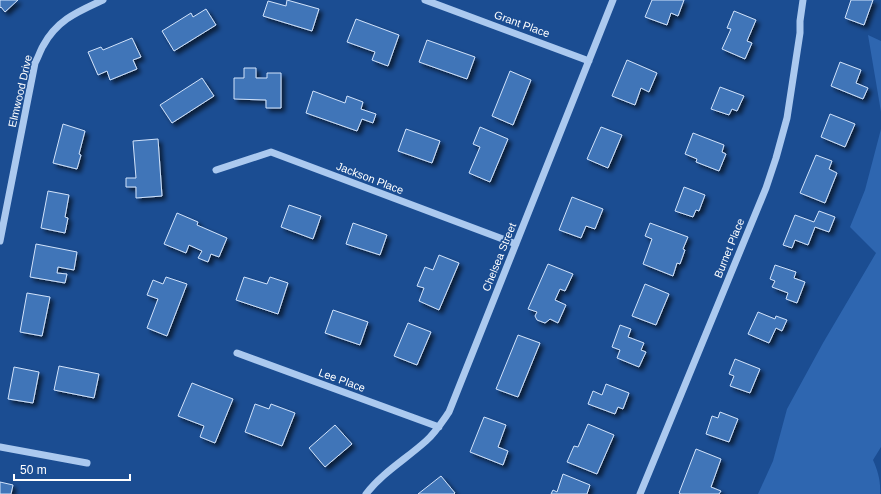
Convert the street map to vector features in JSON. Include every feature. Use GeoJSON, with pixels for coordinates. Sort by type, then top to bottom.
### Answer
{"type":"FeatureCollection","features":[{"type":"Feature","properties":{"kind":"street","name":"Elmwood Drive"},"geometry":{"type":"LineString","coordinates":[[0,242],[36,63],[42,47],[51,33],[64,20],[75,13],[103,0]]}},
{"type":"Feature","properties":{"kind":"street","name":"Grant Place"},"geometry":{"type":"LineString","coordinates":[[425,0],[589,61]]}},
{"type":"Feature","properties":{"kind":"street","name":"Chelsea Street"},"geometry":{"type":"LineString","coordinates":[[366,494],[387,472],[427,440],[439,427],[449,412],[613,0]]}},
{"type":"Feature","properties":{"kind":"street","name":"Burnet Place"},"geometry":{"type":"LineString","coordinates":[[640,494],[763,195],[776,158],[787,118],[800,33],[803,0]]}},
{"type":"Feature","properties":{"kind":"street","name":"Jackson Place"},"geometry":{"type":"LineString","coordinates":[[216,170],[271,152],[516,244]]}},
{"type":"Feature","properties":{"kind":"street","name":"Lee Place"},"geometry":{"type":"LineString","coordinates":[[237,353],[439,427]]}},
{"type":"Feature","properties":{"kind":"street"},"geometry":{"type":"LineString","coordinates":[[0,447],[87,462]]}},
{"type":"Feature","properties":{"kind":"shaded area"},"geometry":{"type":"Polygon","coordinates":[[[868,35],[881,41],[881,112],[868,35]]]}},
{"type":"Feature","properties":{"kind":"shaded area"},"geometry":{"type":"Polygon","coordinates":[[[881,129],[881,447],[873,460],[879,477],[880,494],[758,494],[773,461],[787,409],[823,343],[876,253],[850,227],[865,190],[881,129]]]}},
{"type":"Feature","properties":{"kind":"building"},"geometry":{"type":"Polygon","coordinates":[[[0,0],[18,0],[5,12],[1,7],[0,8],[0,0]]]}},
{"type":"Feature","properties":{"kind":"building"},"geometry":{"type":"Polygon","coordinates":[[[287,0],[319,9],[312,31],[263,16],[268,1],[286,6],[287,0]]]}},
{"type":"Feature","properties":{"kind":"building"},"geometry":{"type":"Polygon","coordinates":[[[652,0],[684,0],[678,16],[671,13],[667,25],[645,17],[652,0]]]}},
{"type":"Feature","properties":{"kind":"building"},"geometry":{"type":"Polygon","coordinates":[[[851,0],[873,0],[864,25],[845,18],[851,0]]]}},
{"type":"Feature","properties":{"kind":"building"},"geometry":{"type":"Polygon","coordinates":[[[206,9],[216,25],[174,51],[162,31],[191,13],[193,17],[206,9]]]}},
{"type":"Feature","properties":{"kind":"building"},"geometry":{"type":"Polygon","coordinates":[[[734,11],[756,20],[747,41],[752,43],[745,59],[722,49],[731,29],[727,28],[734,11]]]}},
{"type":"Feature","properties":{"kind":"building"},"geometry":{"type":"Polygon","coordinates":[[[356,19],[399,35],[388,66],[372,60],[375,52],[347,42],[356,19]]]}},
{"type":"Feature","properties":{"kind":"building"},"geometry":{"type":"Polygon","coordinates":[[[132,38],[141,57],[133,60],[137,69],[110,80],[107,71],[98,75],[88,52],[101,47],[103,50],[132,38]]]}},
{"type":"Feature","properties":{"kind":"building"},"geometry":{"type":"Polygon","coordinates":[[[427,40],[475,57],[467,79],[419,62],[427,40]]]}},
{"type":"Feature","properties":{"kind":"building"},"geometry":{"type":"Polygon","coordinates":[[[627,60],[657,73],[649,92],[641,88],[635,105],[612,96],[627,60]]]}},
{"type":"Feature","properties":{"kind":"building"},"geometry":{"type":"Polygon","coordinates":[[[840,62],[861,70],[856,83],[868,88],[863,99],[831,86],[840,62]]]}},
{"type":"Feature","properties":{"kind":"building"},"geometry":{"type":"Polygon","coordinates":[[[244,68],[256,68],[256,78],[267,78],[267,73],[281,73],[281,108],[266,108],[266,100],[234,99],[234,78],[244,78],[244,68]]]}},
{"type":"Feature","properties":{"kind":"building"},"geometry":{"type":"Polygon","coordinates":[[[510,71],[531,80],[513,125],[492,116],[510,71]]]}},
{"type":"Feature","properties":{"kind":"building"},"geometry":{"type":"Polygon","coordinates":[[[202,78],[214,96],[172,123],[160,105],[202,78]]]}},
{"type":"Feature","properties":{"kind":"building"},"geometry":{"type":"Polygon","coordinates":[[[720,87],[744,96],[737,111],[732,109],[729,115],[711,109],[720,87]]]}},
{"type":"Feature","properties":{"kind":"building"},"geometry":{"type":"Polygon","coordinates":[[[313,91],[345,103],[347,96],[363,102],[361,109],[376,114],[373,123],[362,119],[357,131],[306,113],[313,91]]]}},
{"type":"Feature","properties":{"kind":"building"},"geometry":{"type":"Polygon","coordinates":[[[830,114],[855,124],[845,147],[821,137],[830,114]]]}},
{"type":"Feature","properties":{"kind":"building"},"geometry":{"type":"Polygon","coordinates":[[[63,124],[85,131],[77,169],[53,163],[63,124]]]}},
{"type":"Feature","properties":{"kind":"building"},"geometry":{"type":"Polygon","coordinates":[[[480,127],[508,139],[490,182],[469,173],[480,147],[473,144],[480,127]]]}},
{"type":"Feature","properties":{"kind":"building"},"geometry":{"type":"Polygon","coordinates":[[[601,127],[622,135],[608,168],[587,159],[601,127]]]}},
{"type":"Feature","properties":{"kind":"building"},"geometry":{"type":"Polygon","coordinates":[[[406,129],[440,141],[432,163],[398,151],[406,129]]]}},
{"type":"Feature","properties":{"kind":"building"},"geometry":{"type":"Polygon","coordinates":[[[693,133],[724,145],[722,152],[726,154],[719,171],[696,162],[697,159],[685,154],[693,133]]]}},
{"type":"Feature","properties":{"kind":"building"},"geometry":{"type":"Polygon","coordinates":[[[158,139],[162,196],[136,198],[136,187],[126,187],[126,178],[136,178],[133,141],[158,139]]]}},
{"type":"Feature","properties":{"kind":"building"},"geometry":{"type":"Polygon","coordinates":[[[816,155],[832,161],[829,169],[837,173],[825,203],[800,193],[816,155]]]}},
{"type":"Feature","properties":{"kind":"building"},"geometry":{"type":"Polygon","coordinates":[[[684,187],[705,195],[699,211],[696,210],[693,217],[675,211],[684,187]]]}},
{"type":"Feature","properties":{"kind":"building"},"geometry":{"type":"Polygon","coordinates":[[[48,191],[69,195],[65,217],[68,218],[65,233],[41,228],[48,191]]]}},
{"type":"Feature","properties":{"kind":"building"},"geometry":{"type":"Polygon","coordinates":[[[572,197],[603,209],[595,229],[586,226],[581,238],[559,230],[572,197]]]}},
{"type":"Feature","properties":{"kind":"building"},"geometry":{"type":"Polygon","coordinates":[[[289,205],[321,216],[313,239],[281,227],[289,205]]]}},
{"type":"Feature","properties":{"kind":"building"},"geometry":{"type":"Polygon","coordinates":[[[819,211],[835,217],[829,232],[815,227],[808,245],[795,240],[792,248],[783,245],[795,215],[814,222],[819,211]]]}},
{"type":"Feature","properties":{"kind":"building"},"geometry":{"type":"Polygon","coordinates":[[[177,213],[198,222],[197,225],[227,238],[219,257],[211,254],[208,262],[198,258],[202,251],[189,245],[186,253],[164,244],[177,213]]]}},
{"type":"Feature","properties":{"kind":"building"},"geometry":{"type":"Polygon","coordinates":[[[353,223],[387,235],[380,255],[346,244],[353,223]]]}},
{"type":"Feature","properties":{"kind":"building"},"geometry":{"type":"Polygon","coordinates":[[[650,223],[688,237],[683,249],[685,250],[680,264],[677,263],[673,276],[643,264],[652,239],[645,236],[650,223]]]}},
{"type":"Feature","properties":{"kind":"building"},"geometry":{"type":"Polygon","coordinates":[[[36,244],[77,252],[74,270],[58,267],[57,273],[67,274],[65,283],[30,277],[36,244]]]}},
{"type":"Feature","properties":{"kind":"building"},"geometry":{"type":"Polygon","coordinates":[[[439,255],[459,263],[439,310],[419,301],[424,288],[417,286],[425,267],[433,270],[439,255]]]}},
{"type":"Feature","properties":{"kind":"building"},"geometry":{"type":"Polygon","coordinates":[[[548,264],[573,274],[565,291],[560,289],[555,300],[566,305],[558,323],[550,319],[545,323],[537,320],[535,316],[537,312],[528,309],[548,264]]]}},
{"type":"Feature","properties":{"kind":"building"},"geometry":{"type":"Polygon","coordinates":[[[775,265],[796,272],[794,278],[805,282],[797,303],[786,299],[788,293],[772,287],[775,281],[770,279],[775,265]]]}},
{"type":"Feature","properties":{"kind":"building"},"geometry":{"type":"Polygon","coordinates":[[[166,277],[187,284],[167,336],[147,328],[158,299],[147,295],[153,280],[163,284],[166,277]]]}},
{"type":"Feature","properties":{"kind":"building"},"geometry":{"type":"Polygon","coordinates":[[[244,277],[267,284],[270,277],[288,283],[278,314],[236,300],[244,277]]]}},
{"type":"Feature","properties":{"kind":"building"},"geometry":{"type":"Polygon","coordinates":[[[645,284],[669,294],[656,325],[632,316],[645,284]]]}},
{"type":"Feature","properties":{"kind":"building"},"geometry":{"type":"Polygon","coordinates":[[[27,293],[50,297],[42,336],[20,332],[27,293]]]}},
{"type":"Feature","properties":{"kind":"building"},"geometry":{"type":"Polygon","coordinates":[[[333,310],[368,322],[360,345],[325,333],[333,310]]]}},
{"type":"Feature","properties":{"kind":"building"},"geometry":{"type":"Polygon","coordinates":[[[758,312],[775,319],[776,316],[787,320],[782,331],[776,328],[769,343],[748,334],[758,312]]]}},
{"type":"Feature","properties":{"kind":"building"},"geometry":{"type":"Polygon","coordinates":[[[408,323],[431,332],[417,365],[394,356],[408,323]]]}},
{"type":"Feature","properties":{"kind":"building"},"geometry":{"type":"Polygon","coordinates":[[[620,325],[631,329],[628,337],[644,343],[641,350],[646,352],[639,367],[617,358],[620,350],[612,347],[620,325]]]}},
{"type":"Feature","properties":{"kind":"building"},"geometry":{"type":"Polygon","coordinates":[[[518,335],[540,343],[518,397],[496,389],[518,335]]]}},
{"type":"Feature","properties":{"kind":"building"},"geometry":{"type":"Polygon","coordinates":[[[735,359],[760,369],[750,393],[730,386],[734,376],[729,374],[735,359]]]}},
{"type":"Feature","properties":{"kind":"building"},"geometry":{"type":"Polygon","coordinates":[[[59,366],[99,374],[94,398],[54,390],[59,366]]]}},
{"type":"Feature","properties":{"kind":"building"},"geometry":{"type":"Polygon","coordinates":[[[14,367],[39,372],[33,403],[8,399],[14,367]]]}},
{"type":"Feature","properties":{"kind":"building"},"geometry":{"type":"Polygon","coordinates":[[[192,383],[233,399],[215,443],[200,437],[204,426],[178,416],[192,383]]]}},
{"type":"Feature","properties":{"kind":"building"},"geometry":{"type":"Polygon","coordinates":[[[606,384],[629,393],[623,409],[618,407],[615,414],[588,404],[593,391],[602,395],[606,384]]]}},
{"type":"Feature","properties":{"kind":"building"},"geometry":{"type":"Polygon","coordinates":[[[255,404],[269,409],[271,404],[295,413],[282,446],[245,432],[255,404]]]}},
{"type":"Feature","properties":{"kind":"building"},"geometry":{"type":"Polygon","coordinates":[[[720,412],[738,419],[729,442],[706,434],[712,416],[718,418],[720,412]]]}},
{"type":"Feature","properties":{"kind":"building"},"geometry":{"type":"Polygon","coordinates":[[[484,417],[506,425],[498,447],[508,451],[503,465],[470,452],[484,417]]]}},
{"type":"Feature","properties":{"kind":"building"},"geometry":{"type":"Polygon","coordinates":[[[588,424],[614,435],[597,474],[567,462],[574,446],[578,447],[588,424]]]}},
{"type":"Feature","properties":{"kind":"building"},"geometry":{"type":"Polygon","coordinates":[[[335,425],[352,444],[325,467],[309,448],[335,425]]]}},
{"type":"Feature","properties":{"kind":"building"},"geometry":{"type":"Polygon","coordinates":[[[696,449],[721,459],[711,487],[721,491],[719,494],[679,493],[696,449]]]}},
{"type":"Feature","properties":{"kind":"building"},"geometry":{"type":"Polygon","coordinates":[[[563,474],[590,485],[587,494],[551,494],[553,490],[557,492],[563,474]]]}},
{"type":"Feature","properties":{"kind":"building"},"geometry":{"type":"Polygon","coordinates":[[[441,476],[455,493],[454,494],[418,494],[441,476]]]}},
{"type":"Feature","properties":{"kind":"building"},"geometry":{"type":"Polygon","coordinates":[[[0,482],[13,485],[11,494],[0,494],[0,482]]]}}]}
